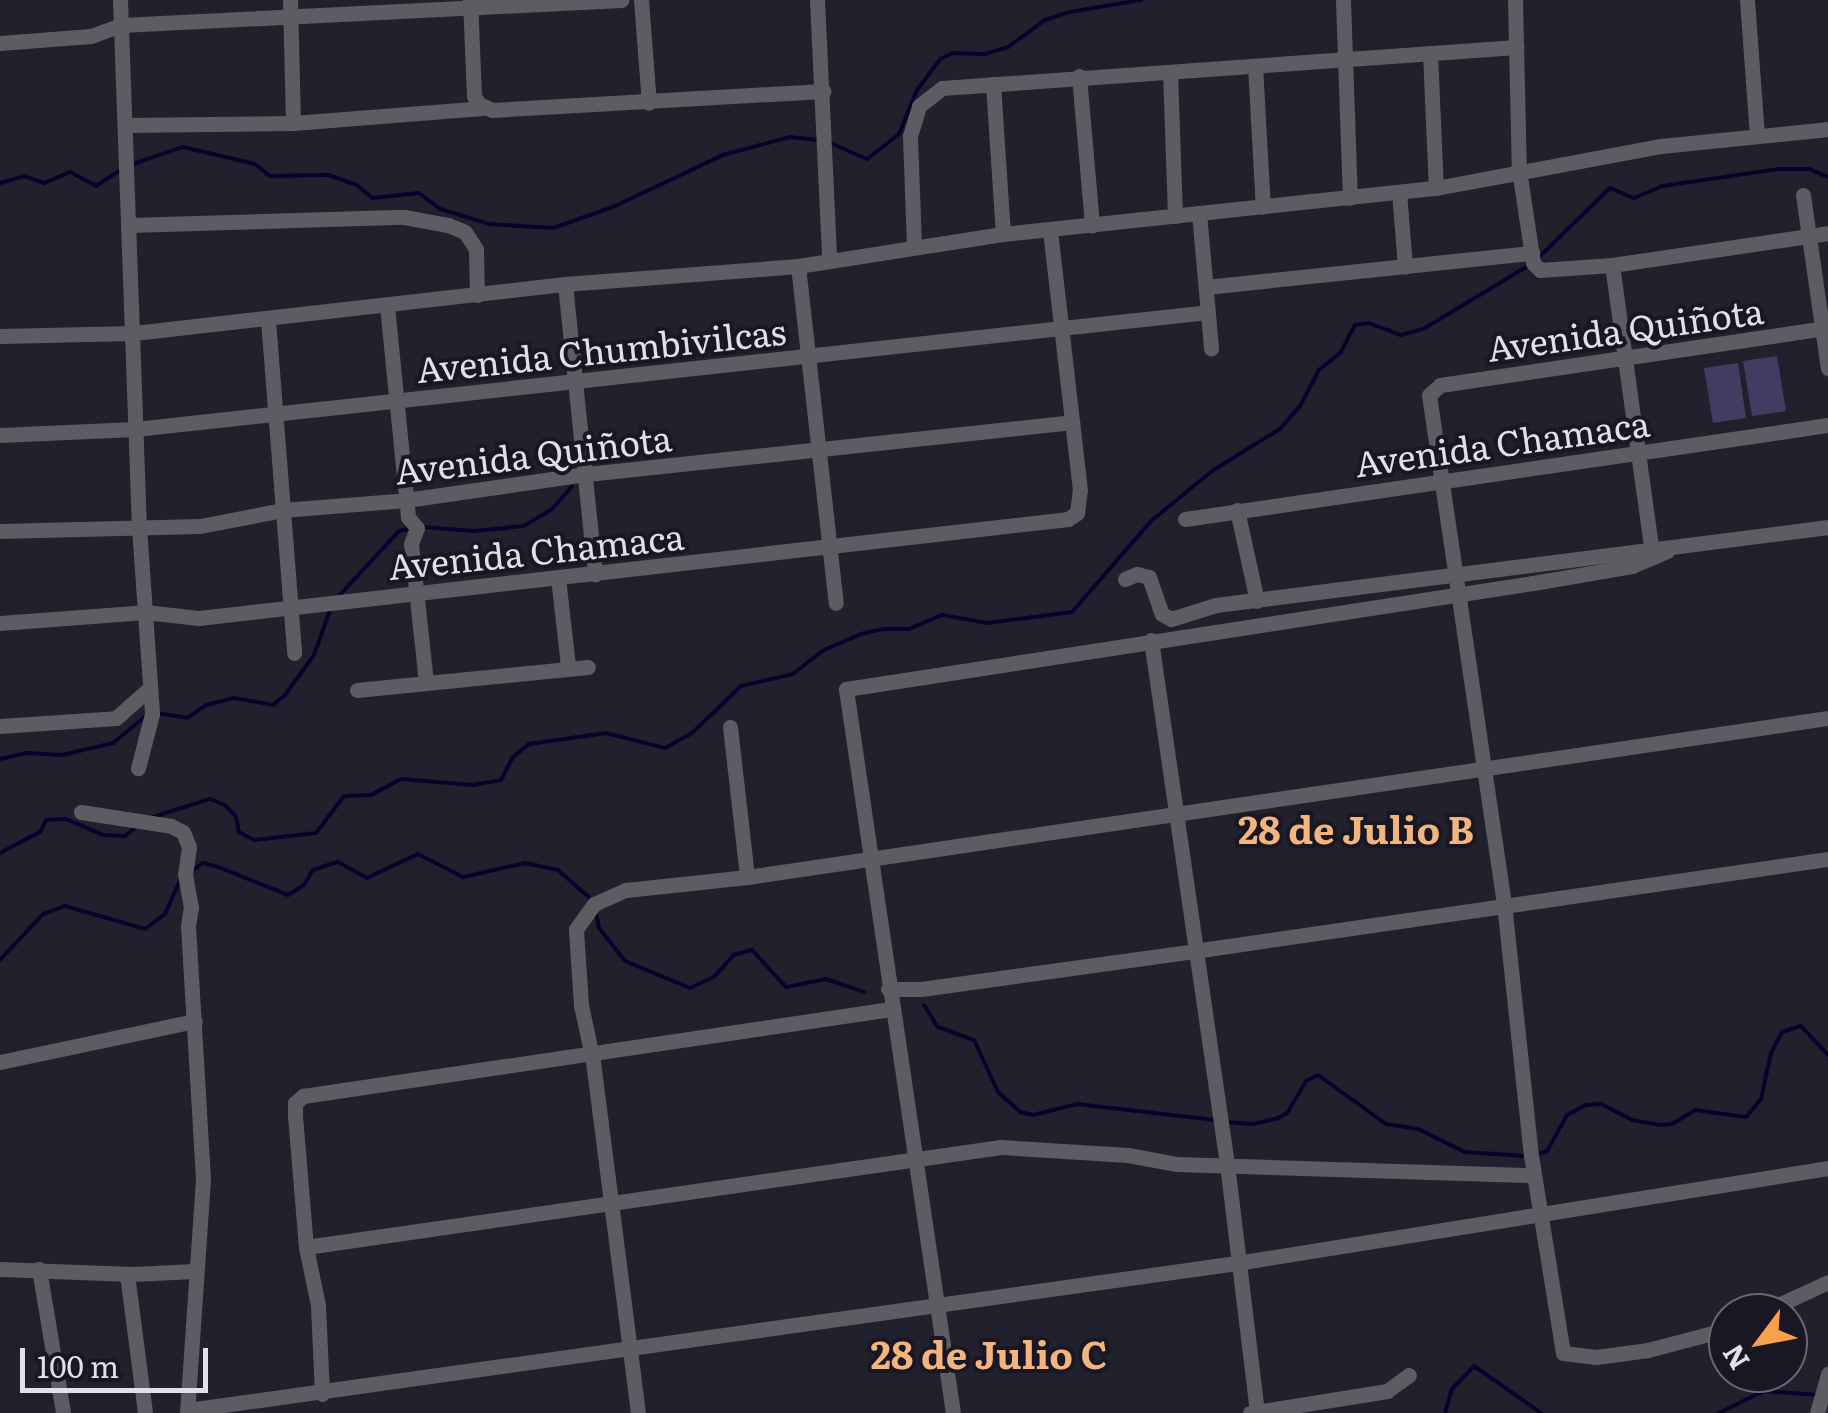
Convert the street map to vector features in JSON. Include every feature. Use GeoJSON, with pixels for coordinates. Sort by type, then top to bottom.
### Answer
{"type":"FeatureCollection","features":[{"type":"Feature","properties":{"kind":"street"},"geometry":{"type":"LineString","coordinates":[[120,0],[139,528],[152,714],[138,768]]}},
{"type":"Feature","properties":{"kind":"street"},"geometry":{"type":"LineString","coordinates":[[0,43],[91,36],[121,24],[290,8],[621,0]]}},
{"type":"Feature","properties":{"kind":"street"},"geometry":{"type":"LineString","coordinates":[[641,0],[649,103]]}},
{"type":"Feature","properties":{"kind":"street"},"geometry":{"type":"LineString","coordinates":[[817,0],[829,258]]}},
{"type":"Feature","properties":{"kind":"street"},"geometry":{"type":"LineString","coordinates":[[1343,0],[1350,198]]}},
{"type":"Feature","properties":{"kind":"street"},"geometry":{"type":"LineString","coordinates":[[1515,0],[1519,170],[1533,263],[1549,272],[1828,233]]}},
{"type":"Feature","properties":{"kind":"street"},"geometry":{"type":"LineString","coordinates":[[1746,0],[1758,136]]}},
{"type":"Feature","properties":{"kind":"street"},"geometry":{"type":"LineString","coordinates":[[470,3],[474,96],[485,108]]}},
{"type":"Feature","properties":{"kind":"street"},"geometry":{"type":"LineString","coordinates":[[290,8],[293,122]]}},
{"type":"Feature","properties":{"kind":"street"},"geometry":{"type":"LineString","coordinates":[[914,246],[910,136],[920,106],[942,88],[1517,47]]}},
{"type":"Feature","properties":{"kind":"street"},"geometry":{"type":"LineString","coordinates":[[1430,53],[1436,188]]}},
{"type":"Feature","properties":{"kind":"street"},"geometry":{"type":"LineString","coordinates":[[1255,66],[1263,206]]}},
{"type":"Feature","properties":{"kind":"street"},"geometry":{"type":"LineString","coordinates":[[1170,72],[1175,216]]}},
{"type":"Feature","properties":{"kind":"street"},"geometry":{"type":"LineString","coordinates":[[1079,76],[1092,226]]}},
{"type":"Feature","properties":{"kind":"street"},"geometry":{"type":"LineString","coordinates":[[993,84],[1004,234]]}},
{"type":"Feature","properties":{"kind":"street"},"geometry":{"type":"LineString","coordinates":[[125,125],[293,122],[824,91]]}},
{"type":"Feature","properties":{"kind":"street"},"geometry":{"type":"LineString","coordinates":[[0,336],[134,334],[564,284],[798,266],[829,258],[1004,234],[1436,188],[1661,146],[1828,128]]}},
{"type":"Feature","properties":{"kind":"street"},"geometry":{"type":"LineString","coordinates":[[1399,192],[1405,267]]}},
{"type":"Feature","properties":{"kind":"street"},"geometry":{"type":"LineString","coordinates":[[1802,195],[1828,368]]}},
{"type":"Feature","properties":{"kind":"street"},"geometry":{"type":"LineString","coordinates":[[1199,213],[1211,348]]}},
{"type":"Feature","properties":{"kind":"street"},"geometry":{"type":"LineString","coordinates":[[129,225],[404,217],[448,225],[465,232],[476,248],[477,295]]}},
{"type":"Feature","properties":{"kind":"street"},"geometry":{"type":"LineString","coordinates":[[1050,230],[1072,422]]}},
{"type":"Feature","properties":{"kind":"street"},"geometry":{"type":"LineString","coordinates":[[1206,286],[1354,268],[1405,267],[1532,253]]}},
{"type":"Feature","properties":{"kind":"street"},"geometry":{"type":"LineString","coordinates":[[1612,265],[1637,452],[1660,551]]}},
{"type":"Feature","properties":{"kind":"street"},"geometry":{"type":"LineString","coordinates":[[798,266],[836,602]]}},
{"type":"Feature","properties":{"kind":"street"},"geometry":{"type":"LineString","coordinates":[[564,284],[595,574]]}},
{"type":"Feature","properties":{"kind":"street"},"geometry":{"type":"LineString","coordinates":[[388,306],[408,517],[417,528],[411,544],[426,681]]}},
{"type":"Feature","properties":{"kind":"street","name":"Avenida Chumbivilcas"},"geometry":{"type":"LineString","coordinates":[[0,435],[135,429],[1208,312]]}},
{"type":"Feature","properties":{"kind":"street"},"geometry":{"type":"LineString","coordinates":[[268,320],[294,652]]}},
{"type":"Feature","properties":{"kind":"street","name":"Avenida Quiñota"},"geometry":{"type":"LineString","coordinates":[[1439,481],[1431,389],[1825,329]]}},
{"type":"Feature","properties":{"kind":"street","name":"Avenida Quiñota"},"geometry":{"type":"LineString","coordinates":[[0,531],[200,526],[284,510],[406,500],[587,474],[1072,422]]}},
{"type":"Feature","properties":{"kind":"street","name":"Avenida Chamaca"},"geometry":{"type":"LineString","coordinates":[[0,623],[145,612],[199,618],[1068,520],[1077,513],[1080,490],[1072,422]]}},
{"type":"Feature","properties":{"kind":"street","name":"Avenida Chamaca"},"geometry":{"type":"LineString","coordinates":[[1185,520],[1828,425]]}},
{"type":"Feature","properties":{"kind":"street"},"geometry":{"type":"LineString","coordinates":[[1439,481],[1504,904],[1534,1175],[1563,1353],[1596,1356],[1648,1350],[1708,1334]]}},
{"type":"Feature","properties":{"kind":"street"},"geometry":{"type":"LineString","coordinates":[[1238,510],[1257,601]]}},
{"type":"Feature","properties":{"kind":"street"},"geometry":{"type":"LineString","coordinates":[[1125,579],[1137,574],[1149,577],[1162,614],[1171,619],[1216,606],[1660,551],[1828,526]]}},
{"type":"Feature","properties":{"kind":"street"},"geometry":{"type":"LineString","coordinates":[[952,1413],[846,690],[1632,566],[1660,551]]}},
{"type":"Feature","properties":{"kind":"street"},"geometry":{"type":"LineString","coordinates":[[558,578],[568,666]]}},
{"type":"Feature","properties":{"kind":"street"},"geometry":{"type":"LineString","coordinates":[[1151,640],[1226,1164],[1257,1412]]}},
{"type":"Feature","properties":{"kind":"street"},"geometry":{"type":"LineString","coordinates":[[357,690],[588,666]]}},
{"type":"Feature","properties":{"kind":"street"},"geometry":{"type":"LineString","coordinates":[[0,726],[116,718],[150,688]]}},
{"type":"Feature","properties":{"kind":"street"},"geometry":{"type":"LineString","coordinates":[[638,1413],[592,1056],[581,1005],[576,929],[594,904],[626,890],[746,878],[1828,718]]}},
{"type":"Feature","properties":{"kind":"street"},"geometry":{"type":"LineString","coordinates":[[730,727],[746,878]]}},
{"type":"Feature","properties":{"kind":"street"},"geometry":{"type":"LineString","coordinates":[[80,812],[183,832],[189,847],[185,874],[191,907],[188,926],[202,1179],[188,1411],[1541,1218],[1828,1168]]}},
{"type":"Feature","properties":{"kind":"street"},"geometry":{"type":"LineString","coordinates":[[888,990],[922,989],[1828,859]]}},
{"type":"Feature","properties":{"kind":"street"},"geometry":{"type":"LineString","coordinates":[[322,1394],[318,1305],[306,1247],[294,1103],[303,1096],[892,1009]]}},
{"type":"Feature","properties":{"kind":"street"},"geometry":{"type":"LineString","coordinates":[[0,1062],[195,1021]]}},
{"type":"Feature","properties":{"kind":"street"},"geometry":{"type":"LineString","coordinates":[[306,1247],[1001,1147],[1226,1164],[1534,1175]]}},
{"type":"Feature","properties":{"kind":"street"},"geometry":{"type":"LineString","coordinates":[[0,1269],[127,1274],[195,1271]]}},
{"type":"Feature","properties":{"kind":"street"},"geometry":{"type":"LineString","coordinates":[[40,1269],[62,1413]]}},
{"type":"Feature","properties":{"kind":"street"},"geometry":{"type":"LineString","coordinates":[[127,1274],[144,1413]]}},
{"type":"Feature","properties":{"kind":"street"},"geometry":{"type":"LineString","coordinates":[[1804,1293],[1828,1282]]}},
{"type":"Feature","properties":{"kind":"street"},"geometry":{"type":"LineString","coordinates":[[1817,1413],[1828,1374]]}},
{"type":"Feature","properties":{"kind":"street"},"geometry":{"type":"LineString","coordinates":[[1249,1413],[1387,1391],[1409,1375]]}},
{"type":"Feature","properties":{"kind":"shaded area"},"geometry":{"type":"Polygon","coordinates":[[[1777,356],[1786,411],[1752,416],[1743,361],[1777,356]]]}},
{"type":"Feature","properties":{"kind":"shaded area"},"geometry":{"type":"Polygon","coordinates":[[[1738,363],[1746,418],[1713,423],[1704,368],[1738,363]]]}},
{"type":"Feature","properties":{"kind":"waterway"},"geometry":{"type":"LineString","coordinates":[[828,142],[867,159],[899,134],[917,90],[940,59],[953,53],[984,54],[1008,47],[1045,20],[1070,12],[1141,0]]}},
{"type":"Feature","properties":{"kind":"waterway"},"geometry":{"type":"LineString","coordinates":[[130,165],[183,147],[255,164],[270,176],[328,175],[357,185],[372,198],[419,193],[440,209],[489,224],[553,228],[613,207],[723,155],[790,137],[818,140]]}},
{"type":"Feature","properties":{"kind":"waterway"},"geometry":{"type":"LineString","coordinates":[[1538,258],[1610,188],[1634,198],[1662,186],[1778,169],[1809,169],[1828,177]]}},
{"type":"Feature","properties":{"kind":"waterway"},"geometry":{"type":"LineString","coordinates":[[0,183],[24,176],[44,183],[70,172],[96,186],[121,170]]}},
{"type":"Feature","properties":{"kind":"waterway"},"geometry":{"type":"LineString","coordinates":[[153,817],[210,799],[225,805],[236,817],[239,832],[254,840],[316,833],[344,796],[371,795],[401,779],[473,785],[501,780],[512,758],[529,744],[606,733],[665,748],[692,733],[741,686],[793,674],[824,650],[861,634],[909,629],[942,615],[987,623],[1072,612],[1151,521],[1212,471],[1280,429],[1300,406],[1319,370],[1341,352],[1355,325],[1369,323],[1401,335],[1425,328],[1531,264]]}},
{"type":"Feature","properties":{"kind":"waterway"},"geometry":{"type":"LineString","coordinates":[[422,527],[474,531],[524,526],[551,510],[572,487]]}},
{"type":"Feature","properties":{"kind":"waterway"},"geometry":{"type":"LineString","coordinates":[[337,598],[399,531],[413,528]]}},
{"type":"Feature","properties":{"kind":"waterway"},"geometry":{"type":"LineString","coordinates":[[156,713],[187,718],[206,705],[234,698],[273,705],[314,655],[330,610]]}},
{"type":"Feature","properties":{"kind":"waterway"},"geometry":{"type":"LineString","coordinates":[[0,759],[26,753],[62,755],[113,743],[147,715]]}},
{"type":"Feature","properties":{"kind":"waterway"},"geometry":{"type":"LineString","coordinates":[[0,853],[40,832],[46,820],[66,819],[103,835],[125,836],[136,827]]}},
{"type":"Feature","properties":{"kind":"waterway"},"geometry":{"type":"LineString","coordinates":[[193,870],[203,863],[288,895],[304,885],[313,870],[338,862],[367,878],[418,854],[463,877],[525,863],[558,870],[592,900]]}},
{"type":"Feature","properties":{"kind":"waterway"},"geometry":{"type":"LineString","coordinates":[[0,960],[43,914],[65,906],[145,929],[165,914],[181,878]]}},
{"type":"Feature","properties":{"kind":"waterway"},"geometry":{"type":"LineString","coordinates":[[596,913],[599,928],[625,961],[690,988],[714,977],[734,955],[752,950],[786,987],[826,979],[864,992]]}},
{"type":"Feature","properties":{"kind":"waterway"},"geometry":{"type":"LineString","coordinates":[[924,1005],[938,1027],[974,1040],[998,1092],[1020,1112],[1033,1115],[1077,1104],[1215,1120]]}},
{"type":"Feature","properties":{"kind":"waterway"},"geometry":{"type":"LineString","coordinates":[[1535,1155],[1547,1151],[1567,1115],[1586,1105],[1601,1104],[1632,1120],[1660,1125],[1672,1124],[1695,1110],[1746,1117],[1761,1099],[1771,1053],[1782,1032],[1801,1026],[1828,1055]]}},
{"type":"Feature","properties":{"kind":"waterway"},"geometry":{"type":"LineString","coordinates":[[1225,1122],[1253,1124],[1278,1118],[1287,1113],[1306,1081],[1318,1075],[1386,1124],[1418,1129],[1465,1152],[1525,1156]]}},
{"type":"Feature","properties":{"kind":"waterway"},"geometry":{"type":"LineString","coordinates":[[1445,1413],[1452,1389],[1474,1366],[1541,1413]]}},
{"type":"Feature","properties":{"kind":"waterway"},"geometry":{"type":"LineString","coordinates":[[1719,1413],[1764,1391],[1819,1395]]}},
{"type":"Feature","properties":{"kind":"district","name":"28 de Julio B"},"geometry":{"type":"Point","coordinates":[1356,828]}},
{"type":"Feature","properties":{"kind":"district","name":"28 de Julio C"},"geometry":{"type":"Point","coordinates":[989,1353]}}]}
